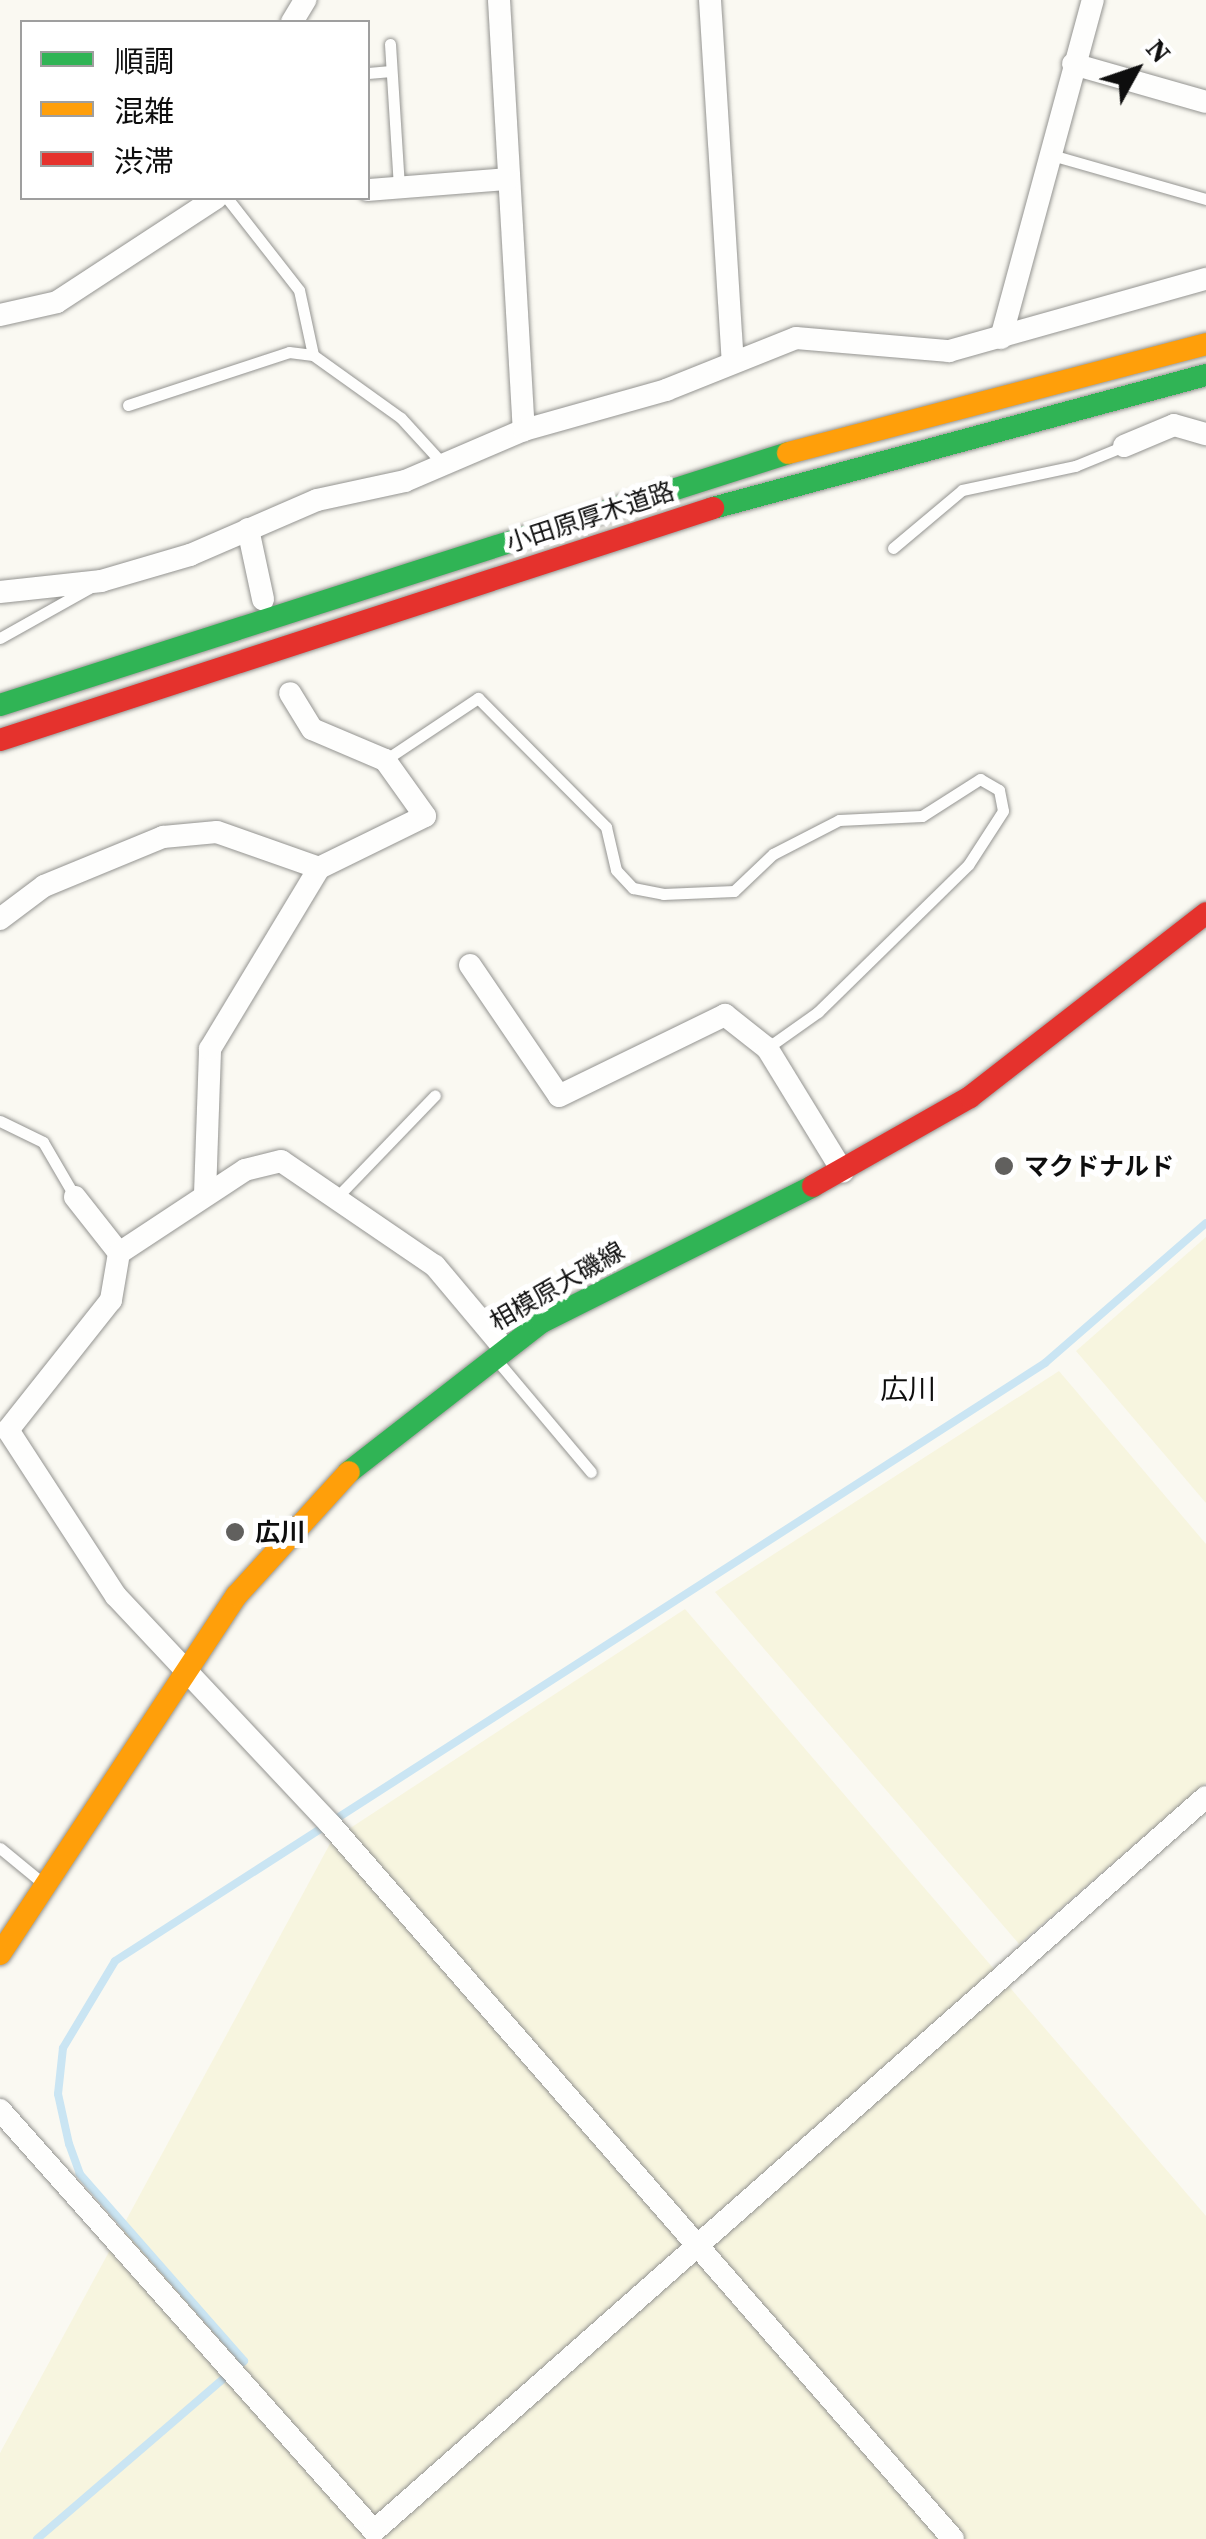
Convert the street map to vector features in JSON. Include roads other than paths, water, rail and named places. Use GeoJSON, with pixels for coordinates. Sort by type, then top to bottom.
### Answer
{"type":"FeatureCollection","features":[{"type":"Feature","properties":{"kind":"main road","name":"小田原厚木道路"},"geometry":{"type":"LineString","coordinates":[[0,706],[748,462],[1206,344]]}},
{"type":"Feature","properties":{"kind":"main road","name":"小田原厚木道路"},"geometry":{"type":"LineString","coordinates":[[0,740],[755,494],[1206,375]]}},
{"type":"Feature","properties":{"kind":"main road","name":"相模原大磯線"},"geometry":{"type":"LineString","coordinates":[[0,1954],[186,1670],[276,1542],[498,1352],[625,1276],[843,1172],[970,1096],[1206,913]]}},
{"type":"Feature","properties":{"kind":"street"},"geometry":{"type":"LineString","coordinates":[[499,0],[524,430]]}},
{"type":"Feature","properties":{"kind":"street"},"geometry":{"type":"LineString","coordinates":[[710,0],[733,361]]}},
{"type":"Feature","properties":{"kind":"street"},"geometry":{"type":"LineString","coordinates":[[1001,338],[1092,0]]}},
{"type":"Feature","properties":{"kind":"street"},"geometry":{"type":"LineString","coordinates":[[1073,64],[1206,102]]}},
{"type":"Feature","properties":{"kind":"street"},"geometry":{"type":"LineString","coordinates":[[370,190],[508,180]]}},
{"type":"Feature","properties":{"kind":"street"},"geometry":{"type":"LineString","coordinates":[[0,314],[57,302],[213,200]]}},
{"type":"Feature","properties":{"kind":"street"},"geometry":{"type":"LineString","coordinates":[[0,592],[101,581],[796,338],[948,350],[1206,279]]}},
{"type":"Feature","properties":{"kind":"street"},"geometry":{"type":"LineString","coordinates":[[1124,446],[1174,425],[1206,434]]}},
{"type":"Feature","properties":{"kind":"street"},"geometry":{"type":"LineString","coordinates":[[248,529],[264,598]]}},
{"type":"Feature","properties":{"kind":"street"},"geometry":{"type":"LineString","coordinates":[[205,1194],[210,1049],[319,868],[425,816],[385,760],[312,729],[290,693]]}},
{"type":"Feature","properties":{"kind":"street"},"geometry":{"type":"LineString","coordinates":[[0,919],[44,886],[164,837],[217,832],[319,868]]}},
{"type":"Feature","properties":{"kind":"street"},"geometry":{"type":"LineString","coordinates":[[470,965],[559,1096],[725,1015],[767,1048],[843,1172]]}},
{"type":"Feature","properties":{"kind":"street"},"geometry":{"type":"LineString","coordinates":[[498,1352],[435,1266],[281,1161],[205,1194],[119,1254],[110,1300],[4,1435],[116,1596],[698,2244],[954,2539]]}},
{"type":"Feature","properties":{"kind":"street"},"geometry":{"type":"LineString","coordinates":[[74,1197],[119,1254]]}},
{"type":"Feature","properties":{"kind":"street"},"geometry":{"type":"LineString","coordinates":[[0,2110],[374,2531],[1206,1797]]}},
{"type":"Feature","properties":{"kind":"lane"},"geometry":{"type":"LineString","coordinates":[[390,44],[399,188]]}},
{"type":"Feature","properties":{"kind":"lane"},"geometry":{"type":"LineString","coordinates":[[370,73],[391,71]]}},
{"type":"Feature","properties":{"kind":"lane"},"geometry":{"type":"LineString","coordinates":[[1048,154],[1206,199]]}},
{"type":"Feature","properties":{"kind":"lane"},"geometry":{"type":"LineString","coordinates":[[228,200],[298,290],[313,355]]}},
{"type":"Feature","properties":{"kind":"lane"},"geometry":{"type":"LineString","coordinates":[[128,406],[289,352],[313,355],[402,418],[443,464]]}},
{"type":"Feature","properties":{"kind":"lane"},"geometry":{"type":"LineString","coordinates":[[892,548],[962,490],[1075,466],[1124,446]]}},
{"type":"Feature","properties":{"kind":"lane"},"geometry":{"type":"LineString","coordinates":[[0,638],[101,581]]}},
{"type":"Feature","properties":{"kind":"lane"},"geometry":{"type":"LineString","coordinates":[[385,760],[478,698],[606,827],[616,870],[632,888],[676,895],[734,892],[772,854],[839,820],[922,816],[980,779],[999,790],[1003,812],[968,865],[818,1012],[767,1048]]}},
{"type":"Feature","properties":{"kind":"lane"},"geometry":{"type":"LineString","coordinates":[[337,1197],[435,1095]]}},
{"type":"Feature","properties":{"kind":"lane"},"geometry":{"type":"LineString","coordinates":[[0,1121],[43,1142],[74,1197]]}},
{"type":"Feature","properties":{"kind":"lane"},"geometry":{"type":"LineString","coordinates":[[498,1352],[591,1472]]}},
{"type":"Feature","properties":{"kind":"lane"},"geometry":{"type":"LineString","coordinates":[[0,1848],[45,1884]]}},
{"type":"Feature","properties":{"kind":"waterway"},"geometry":{"type":"LineString","coordinates":[[37,2539],[244,2361],[80,2174],[69,2144],[58,2094],[63,2048],[115,1961],[1045,1363],[1206,1223]]}},
{"type":"Feature","properties":{"kind":"place","name":"マクドナルド"},"geometry":{"type":"Point","coordinates":[1004,1166]}},
{"type":"Feature","properties":{"kind":"place","name":"広川"},"geometry":{"type":"Point","coordinates":[235,1532]}},
{"type":"Feature","properties":{"kind":"district","name":"広川"},"geometry":{"type":"Point","coordinates":[908,1389]}}]}
